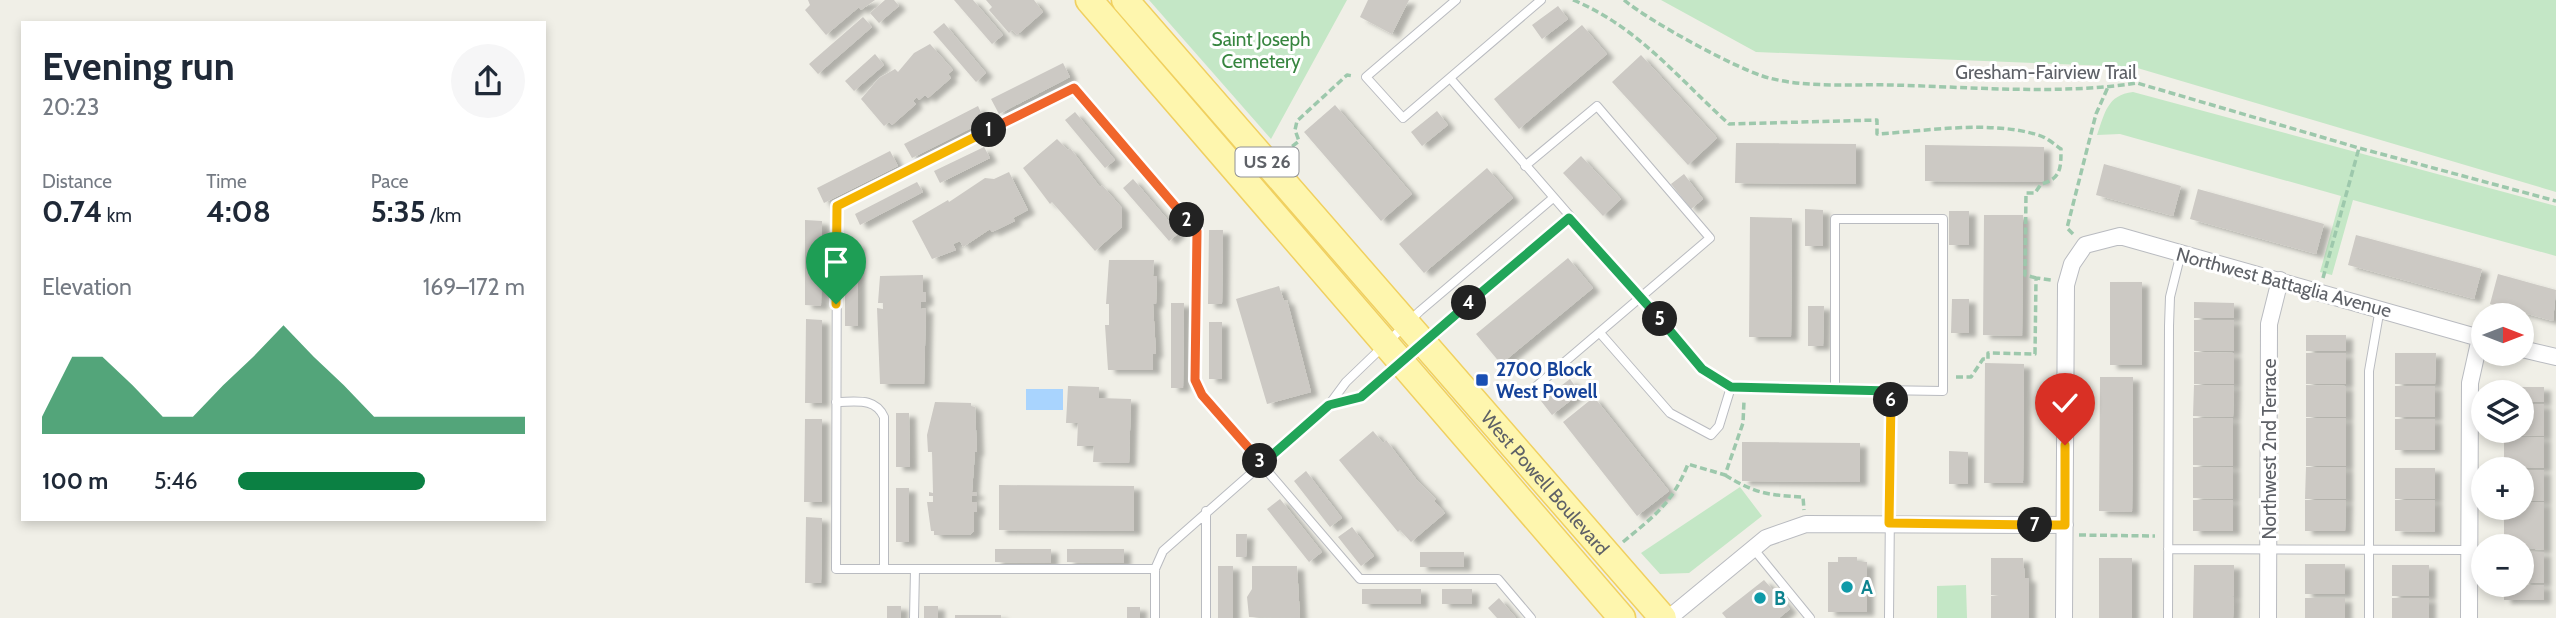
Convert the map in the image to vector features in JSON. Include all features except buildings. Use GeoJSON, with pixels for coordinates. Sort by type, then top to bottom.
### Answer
{"type":"FeatureCollection","features":[{"type":"Feature","properties":{"kind":"main road","name":"West Powell Boulevard"},"geometry":{"type":"LineString","coordinates":[[1089,0],[1622,618]]}},
{"type":"Feature","properties":{"kind":"main road","name":"West Powell Boulevard"},"geometry":{"type":"LineString","coordinates":[[1125,0],[1663,618]]}},
{"type":"Feature","properties":{"kind":"street","name":"Northwest Battaglia Avenue"},"geometry":{"type":"LineString","coordinates":[[2085,244],[2120,236],[2471,335]]}},
{"type":"Feature","properties":{"kind":"street"},"geometry":{"type":"LineString","coordinates":[[2064,618],[2066,285],[2072,264],[2085,244]]}},
{"type":"Feature","properties":{"kind":"street","name":"Northwest 2nd Terrace"},"geometry":{"type":"LineString","coordinates":[[2268,618],[2269,324],[2280,280]]}},
{"type":"Feature","properties":{"kind":"street"},"geometry":{"type":"LineString","coordinates":[[2534,352],[2556,357]]}},
{"type":"Feature","properties":{"kind":"street"},"geometry":{"type":"LineString","coordinates":[[2469,618],[2470,383],[2475,366]]}},
{"type":"Feature","properties":{"kind":"street"},"geometry":{"type":"LineString","coordinates":[[1669,618],[1752,547],[1766,538],[1806,524],[1889,523],[2065,530]]}},
{"type":"Feature","properties":{"kind":"lane"},"geometry":{"type":"LineString","coordinates":[[1456,0],[1366,77],[1403,118],[1541,0]]}},
{"type":"Feature","properties":{"kind":"lane"},"geometry":{"type":"LineString","coordinates":[[1450,78],[1702,369],[1731,387],[1835,391],[1943,391],[1943,219],[1835,219],[1835,391]]}},
{"type":"Feature","properties":{"kind":"lane"},"geometry":{"type":"LineString","coordinates":[[1155,569],[836,569],[837,206],[1074,88],[1197,231],[1195,380],[1202,395],[1360,579],[1498,579],[1531,618]]}},
{"type":"Feature","properties":{"kind":"lane"},"geometry":{"type":"LineString","coordinates":[[1525,166],[1597,106],[1710,238],[1533,389]]}},
{"type":"Feature","properties":{"kind":"lane"},"geometry":{"type":"LineString","coordinates":[[1329,405],[1361,397],[1394,354],[1553,198]]}},
{"type":"Feature","properties":{"kind":"lane"},"geometry":{"type":"LineString","coordinates":[[1156,618],[1155,569],[1163,551],[1329,405],[1346,382],[1394,354],[1416,333],[1569,218]]}},
{"type":"Feature","properties":{"kind":"lane"},"geometry":{"type":"LineString","coordinates":[[2168,618],[2169,326],[2171,297],[2181,253]]}},
{"type":"Feature","properties":{"kind":"lane"},"geometry":{"type":"LineString","coordinates":[[2369,618],[2369,371],[2380,308]]}},
{"type":"Feature","properties":{"kind":"lane"},"geometry":{"type":"LineString","coordinates":[[1600,333],[1670,413],[1711,435],[1719,426],[1731,387]]}},
{"type":"Feature","properties":{"kind":"lane"},"geometry":{"type":"LineString","coordinates":[[1889,618],[1891,391]]}},
{"type":"Feature","properties":{"kind":"lane"},"geometry":{"type":"LineString","coordinates":[[836,402],[871,402],[879,406],[884,417],[884,569]]}},
{"type":"Feature","properties":{"kind":"lane"},"geometry":{"type":"LineString","coordinates":[[1206,511],[1206,618]]}},
{"type":"Feature","properties":{"kind":"lane"},"geometry":{"type":"LineString","coordinates":[[1752,547],[1810,618]]}},
{"type":"Feature","properties":{"kind":"lane"},"geometry":{"type":"LineString","coordinates":[[2168,550],[2470,550]]}},
{"type":"Feature","properties":{"kind":"lane"},"geometry":{"type":"LineString","coordinates":[[915,569],[915,618]]}},
{"type":"Feature","properties":{"kind":"path"},"geometry":{"type":"LineString","coordinates":[[1573,0],[1605,16],[1637,38],[1669,64],[1729,124],[1877,120],[1877,134],[2013,130],[2040,135],[2061,149],[2061,171],[2052,181],[2041,184],[2035,193],[2026,193],[2025,275],[2066,285]]}},
{"type":"Feature","properties":{"kind":"path","name":"Gresham-Fairview Trail"},"geometry":{"type":"LineString","coordinates":[[1624,0],[1726,60],[1770,79],[1861,85],[2108,88],[2137,83],[2359,148],[2556,201]]}},
{"type":"Feature","properties":{"kind":"path"},"geometry":{"type":"LineString","coordinates":[[1269,165],[1299,141],[1295,130],[1297,121],[1322,96],[1347,75],[1366,77]]}},
{"type":"Feature","properties":{"kind":"path"},"geometry":{"type":"LineString","coordinates":[[2085,244],[2067,228],[2096,114],[2108,88]]}},
{"type":"Feature","properties":{"kind":"path"},"geometry":{"type":"LineString","coordinates":[[2320,291],[2359,148]]}},
{"type":"Feature","properties":{"kind":"path"},"geometry":{"type":"LineString","coordinates":[[1943,377],[1971,377],[1983,359],[1988,359],[1988,353],[2035,354],[2036,278]]}},
{"type":"Feature","properties":{"kind":"path"},"geometry":{"type":"LineString","coordinates":[[1725,475],[1743,424],[1744,388]]}},
{"type":"Feature","properties":{"kind":"path"},"geometry":{"type":"LineString","coordinates":[[1608,555],[1669,501],[1677,491],[1688,464],[1710,473],[1725,475],[1745,489],[1768,495],[1803,498],[1806,524]]}},
{"type":"Feature","properties":{"kind":"path"},"geometry":{"type":"LineString","coordinates":[[2065,530],[2168,536]]}},
{"type":"Feature","properties":{"kind":"green space","name":"Saint Joseph Cemetery"},"geometry":{"type":"Polygon","coordinates":[[[1149,0],[1347,0],[1271,139],[1149,0]]]}},
{"type":"Feature","properties":{"kind":"green space"},"geometry":{"type":"Polygon","coordinates":[[[1661,0],[2556,0],[2556,192],[2134,67],[1756,52],[1661,0]]]}},
{"type":"Feature","properties":{"kind":"green space"},"geometry":{"type":"Polygon","coordinates":[[[2133,92],[2556,206],[2556,256],[2353,200],[2332,275],[2320,272],[2341,196],[2120,134],[2097,135],[2112,101],[2133,92]]]}},
{"type":"Feature","properties":{"kind":"green space"},"geometry":{"type":"Polygon","coordinates":[[[1740,487],[1762,516],[1689,573],[1660,574],[1641,553],[1740,487]]]}},
{"type":"Feature","properties":{"kind":"green space"},"geometry":{"type":"Polygon","coordinates":[[[1966,585],[1967,618],[1937,618],[1937,586],[1966,585]]]}},
{"type":"Feature","properties":{"kind":"water"},"geometry":{"type":"Polygon","coordinates":[[[1026,389],[1063,389],[1063,410],[1026,410],[1026,389]]]}},
{"type":"Feature","properties":{"kind":"place","name":"2700 Block West Powell"},"geometry":{"type":"Point","coordinates":[1482,380]}},
{"type":"Feature","properties":{"kind":"place","name":"A"},"geometry":{"type":"Point","coordinates":[1847,587]}},
{"type":"Feature","properties":{"kind":"place","name":"B"},"geometry":{"type":"Point","coordinates":[1760,598]}},
{"type":"Feature","properties":{"kind":"route"},"geometry":{"type":"LineString","coordinates":[[836,304],[837,206],[1074,88],[1197,231],[1195,380],[1202,395],[1262,464],[1329,405],[1361,397],[1569,218],[1702,369],[1731,387],[1891,391],[1889,523],[2065,525],[2065,445]]}}]}
